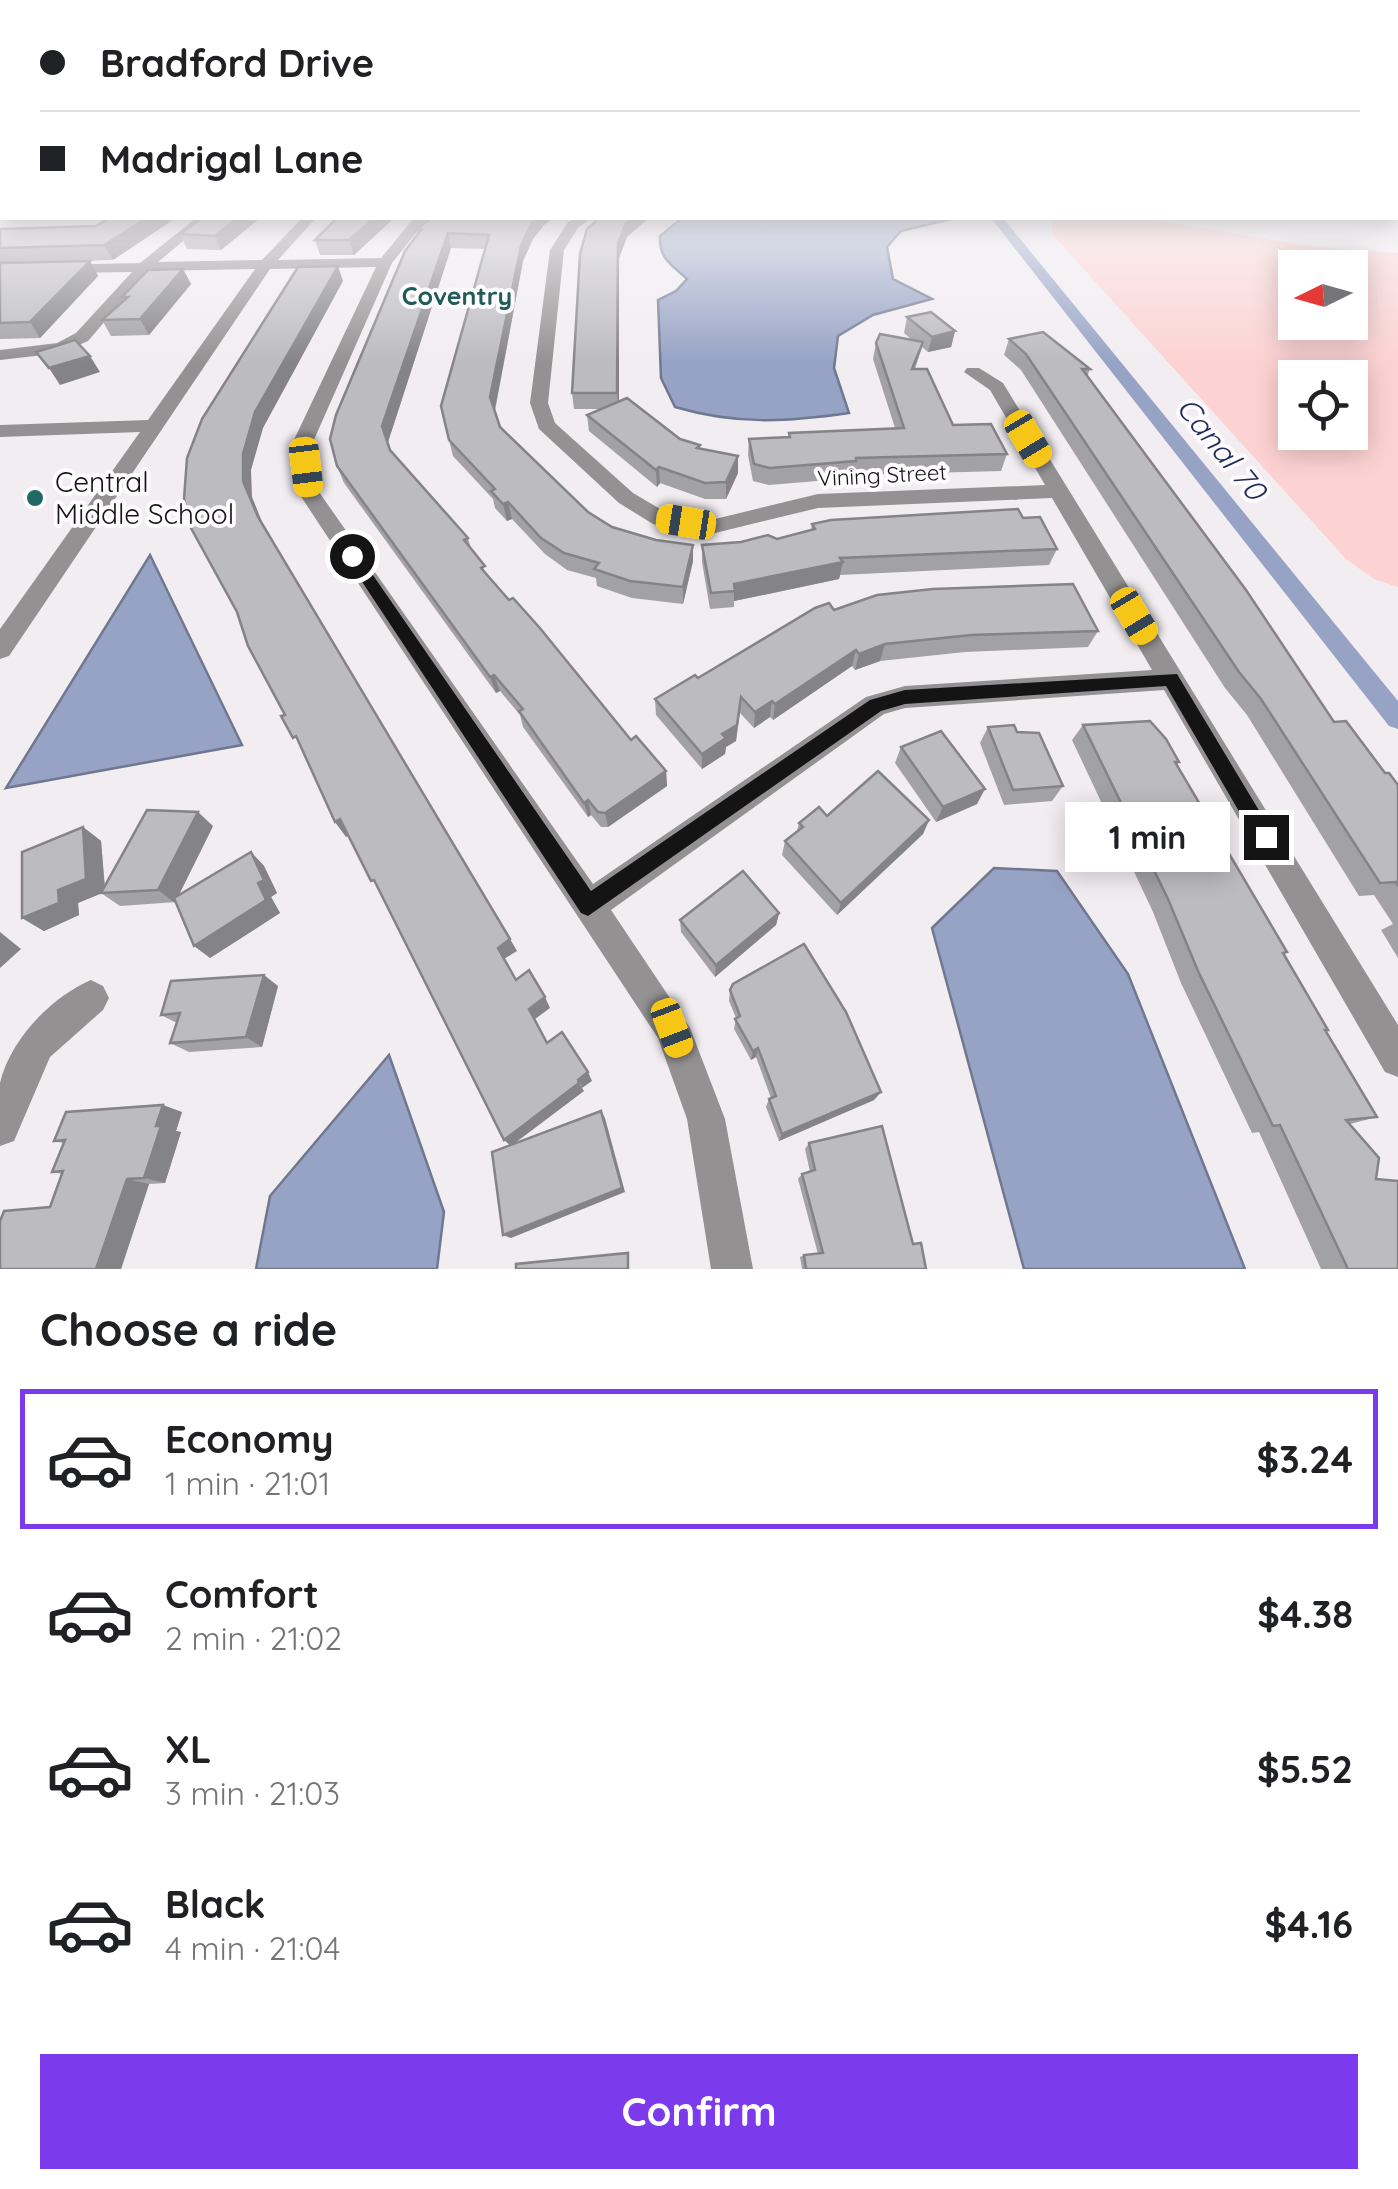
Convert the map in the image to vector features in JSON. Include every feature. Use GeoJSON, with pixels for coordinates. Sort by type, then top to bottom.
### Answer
{"type":"FeatureCollection","features":[{"type":"Feature","properties":{"kind":"street"},"geometry":{"type":"LineString","coordinates":[[0,355],[61,348],[82,337],[145,266],[172,244]]}},
{"type":"Feature","properties":{"kind":"street"},"geometry":{"type":"LineString","coordinates":[[0,649],[266,264],[284,244]]}},
{"type":"Feature","properties":{"kind":"street"},"geometry":{"type":"LineString","coordinates":[[399,244],[385,262],[303,442],[309,492],[672,1028],[706,1118],[732,1269]]}},
{"type":"Feature","properties":{"kind":"street","name":"Vining Street"},"geometry":{"type":"LineString","coordinates":[[561,244],[538,403],[546,425],[626,498],[661,518],[710,526],[818,502],[1059,492]]}},
{"type":"Feature","properties":{"kind":"street"},"geometry":{"type":"LineString","coordinates":[[0,270],[385,262]]}},
{"type":"Feature","properties":{"kind":"street"},"geometry":{"type":"LineString","coordinates":[[973,372],[997,387],[1398,1059]]}},
{"type":"Feature","properties":{"kind":"street"},"geometry":{"type":"LineString","coordinates":[[4,441],[154,426]]}},
{"type":"Feature","properties":{"kind":"street"},"geometry":{"type":"LineString","coordinates":[[588,906],[876,705],[905,697],[1171,679]]}},
{"type":"Feature","properties":{"kind":"street"},"geometry":{"type":"LineString","coordinates":[[0,1127],[37,1044],[91,998]]}},
{"type":"Feature","properties":{"kind":"shaded area"},"geometry":{"type":"Polygon","coordinates":[[[1061,244],[1298,244],[1356,250],[1278,250],[1278,340],[1368,340],[1368,251],[1398,253],[1398,587],[1374,579],[1346,559],[1061,244]]]}},
{"type":"Feature","properties":{"kind":"water"},"geometry":{"type":"Polygon","coordinates":[[[660,244],[889,244],[893,279],[932,299],[873,315],[838,336],[834,368],[849,413],[762,420],[719,417],[675,407],[661,378],[658,300],[676,291],[687,279],[664,256],[660,244]]]}},
{"type":"Feature","properties":{"kind":"water"},"geometry":{"type":"Polygon","coordinates":[[[150,555],[242,745],[6,788],[150,555]]]}},
{"type":"Feature","properties":{"kind":"water"},"geometry":{"type":"Polygon","coordinates":[[[994,868],[1057,871],[1128,974],[1245,1269],[1024,1269],[932,928],[994,868]]]}},
{"type":"Feature","properties":{"kind":"water"},"geometry":{"type":"Polygon","coordinates":[[[389,1055],[444,1212],[437,1269],[256,1269],[270,1196],[389,1055]]]}},
{"type":"Feature","properties":{"kind":"building"},"geometry":{"type":"Polygon","coordinates":[[[0,244],[105,244],[104,245],[0,248],[0,244]]]}},
{"type":"Feature","properties":{"kind":"building"},"geometry":{"type":"Polygon","coordinates":[[[410,244],[444,244],[382,426],[390,450],[468,538],[464,540],[485,566],[481,568],[539,627],[631,740],[636,736],[666,771],[605,813],[598,812],[588,800],[584,803],[519,711],[523,709],[494,675],[490,677],[337,466],[330,439],[336,415],[410,244]]]}},
{"type":"Feature","properties":{"kind":"building"},"geometry":{"type":"Polygon","coordinates":[[[486,244],[522,244],[490,397],[500,427],[588,512],[612,527],[656,540],[693,545],[683,587],[630,581],[594,569],[599,563],[564,553],[541,538],[508,502],[503,504],[491,491],[495,489],[449,440],[441,406],[486,244]]]}},
{"type":"Feature","properties":{"kind":"building"},"geometry":{"type":"Polygon","coordinates":[[[583,244],[618,244],[617,393],[572,393],[583,244]]]}},
{"type":"Feature","properties":{"kind":"building"},"geometry":{"type":"Polygon","coordinates":[[[90,261],[30,322],[0,323],[0,263],[90,261]]]}},
{"type":"Feature","properties":{"kind":"building"},"geometry":{"type":"Polygon","coordinates":[[[338,266],[255,412],[243,454],[243,481],[258,517],[510,939],[498,948],[516,980],[529,970],[545,997],[529,1009],[547,1043],[562,1032],[588,1072],[504,1140],[374,880],[371,881],[340,819],[335,822],[296,736],[293,738],[281,716],[285,715],[248,646],[237,612],[191,528],[184,499],[187,458],[202,419],[298,267],[338,266]]]}},
{"type":"Feature","properties":{"kind":"building"},"geometry":{"type":"Polygon","coordinates":[[[183,269],[140,319],[102,320],[128,297],[122,297],[148,270],[183,269]]]}},
{"type":"Feature","properties":{"kind":"building"},"geometry":{"type":"Polygon","coordinates":[[[931,312],[955,331],[932,337],[907,317],[931,312]]]}},
{"type":"Feature","properties":{"kind":"building"},"geometry":{"type":"Polygon","coordinates":[[[1043,332],[1090,369],[1082,369],[1246,590],[1334,722],[1346,721],[1398,785],[1398,886],[1396,882],[1380,883],[1261,699],[1026,354],[1009,339],[1043,332]]]}},
{"type":"Feature","properties":{"kind":"building"},"geometry":{"type":"Polygon","coordinates":[[[880,334],[923,342],[912,369],[927,369],[953,425],[991,424],[1007,454],[856,458],[770,468],[754,464],[749,439],[790,437],[789,433],[904,428],[876,343],[880,334]]]}},
{"type":"Feature","properties":{"kind":"building"},"geometry":{"type":"Polygon","coordinates":[[[75,340],[90,356],[49,368],[36,352],[75,340]]]}},
{"type":"Feature","properties":{"kind":"building"},"geometry":{"type":"Polygon","coordinates":[[[627,398],[680,439],[700,445],[697,448],[738,456],[726,482],[705,483],[659,467],[656,470],[587,415],[627,398]]]}},
{"type":"Feature","properties":{"kind":"building"},"geometry":{"type":"Polygon","coordinates":[[[1018,509],[1023,518],[1040,517],[1057,549],[840,558],[843,562],[734,584],[735,591],[711,593],[702,545],[768,535],[777,539],[815,529],[812,524],[831,520],[1018,509]]]}},
{"type":"Feature","properties":{"kind":"building"},"geometry":{"type":"Polygon","coordinates":[[[1073,584],[1098,631],[971,635],[885,644],[859,654],[856,650],[775,704],[772,701],[755,712],[741,697],[737,725],[702,754],[655,699],[829,603],[834,610],[877,595],[1073,584]]]}},
{"type":"Feature","properties":{"kind":"building"},"geometry":{"type":"Polygon","coordinates":[[[1150,721],[1166,739],[1179,762],[1175,762],[1287,952],[1283,953],[1377,1117],[1346,1120],[1379,1158],[1376,1179],[1398,1181],[1398,1269],[1348,1269],[1280,1125],[1273,1126],[1083,725],[1150,721]]]}},
{"type":"Feature","properties":{"kind":"building"},"geometry":{"type":"Polygon","coordinates":[[[1014,725],[1017,732],[1039,733],[1063,786],[1013,790],[988,727],[1014,725]]]}},
{"type":"Feature","properties":{"kind":"building"},"geometry":{"type":"Polygon","coordinates":[[[941,731],[985,789],[943,807],[901,747],[941,731]]]}},
{"type":"Feature","properties":{"kind":"building"},"geometry":{"type":"Polygon","coordinates":[[[878,771],[929,820],[841,903],[785,841],[819,807],[827,816],[878,771]]]}},
{"type":"Feature","properties":{"kind":"building"},"geometry":{"type":"Polygon","coordinates":[[[147,810],[198,812],[158,890],[101,893],[147,810]]]}},
{"type":"Feature","properties":{"kind":"building"},"geometry":{"type":"Polygon","coordinates":[[[83,827],[86,879],[58,890],[59,903],[22,918],[22,852],[83,827]]]}},
{"type":"Feature","properties":{"kind":"building"},"geometry":{"type":"Polygon","coordinates":[[[251,852],[264,880],[258,883],[266,900],[194,946],[174,898],[251,852]]]}},
{"type":"Feature","properties":{"kind":"building"},"geometry":{"type":"Polygon","coordinates":[[[743,871],[779,913],[716,965],[680,920],[743,871]]]}},
{"type":"Feature","properties":{"kind":"building"},"geometry":{"type":"Polygon","coordinates":[[[804,944],[846,1012],[881,1092],[782,1134],[769,1099],[776,1096],[758,1048],[753,1051],[735,1019],[740,1016],[730,990],[733,984],[804,944]]]}},
{"type":"Feature","properties":{"kind":"building"},"geometry":{"type":"Polygon","coordinates":[[[264,975],[246,1037],[170,1043],[180,1013],[161,1015],[171,981],[264,975]]]}},
{"type":"Feature","properties":{"kind":"building"},"geometry":{"type":"Polygon","coordinates":[[[163,1105],[156,1126],[161,1126],[144,1178],[127,1179],[96,1269],[0,1269],[0,1221],[4,1211],[50,1207],[63,1171],[52,1172],[65,1140],[54,1141],[66,1112],[163,1105]]]}},
{"type":"Feature","properties":{"kind":"building"},"geometry":{"type":"Polygon","coordinates":[[[601,1111],[622,1188],[503,1235],[492,1152],[601,1111]]]}},
{"type":"Feature","properties":{"kind":"building"},"geometry":{"type":"Polygon","coordinates":[[[882,1126],[913,1244],[921,1243],[926,1269],[806,1269],[804,1255],[823,1253],[802,1174],[815,1170],[809,1143],[882,1126]]]}},
{"type":"Feature","properties":{"kind":"building"},"geometry":{"type":"Polygon","coordinates":[[[628,1253],[628,1269],[516,1269],[516,1264],[628,1253]]]}},
{"type":"Feature","properties":{"kind":"waterway","name":"Canal 70"},"geometry":{"type":"LineString","coordinates":[[1018,244],[1398,719]]}},
{"type":"Feature","properties":{"kind":"place","name":"Central Middle School"},"geometry":{"type":"Point","coordinates":[35,498]}},
{"type":"Feature","properties":{"kind":"district","name":"Coventry"},"geometry":{"type":"Point","coordinates":[457,296]}},
{"type":"Feature","properties":{"kind":"route"},"geometry":{"type":"LineString","coordinates":[[352,556],[588,906],[876,705],[905,697],[1171,679],[1266,837]]}}]}
